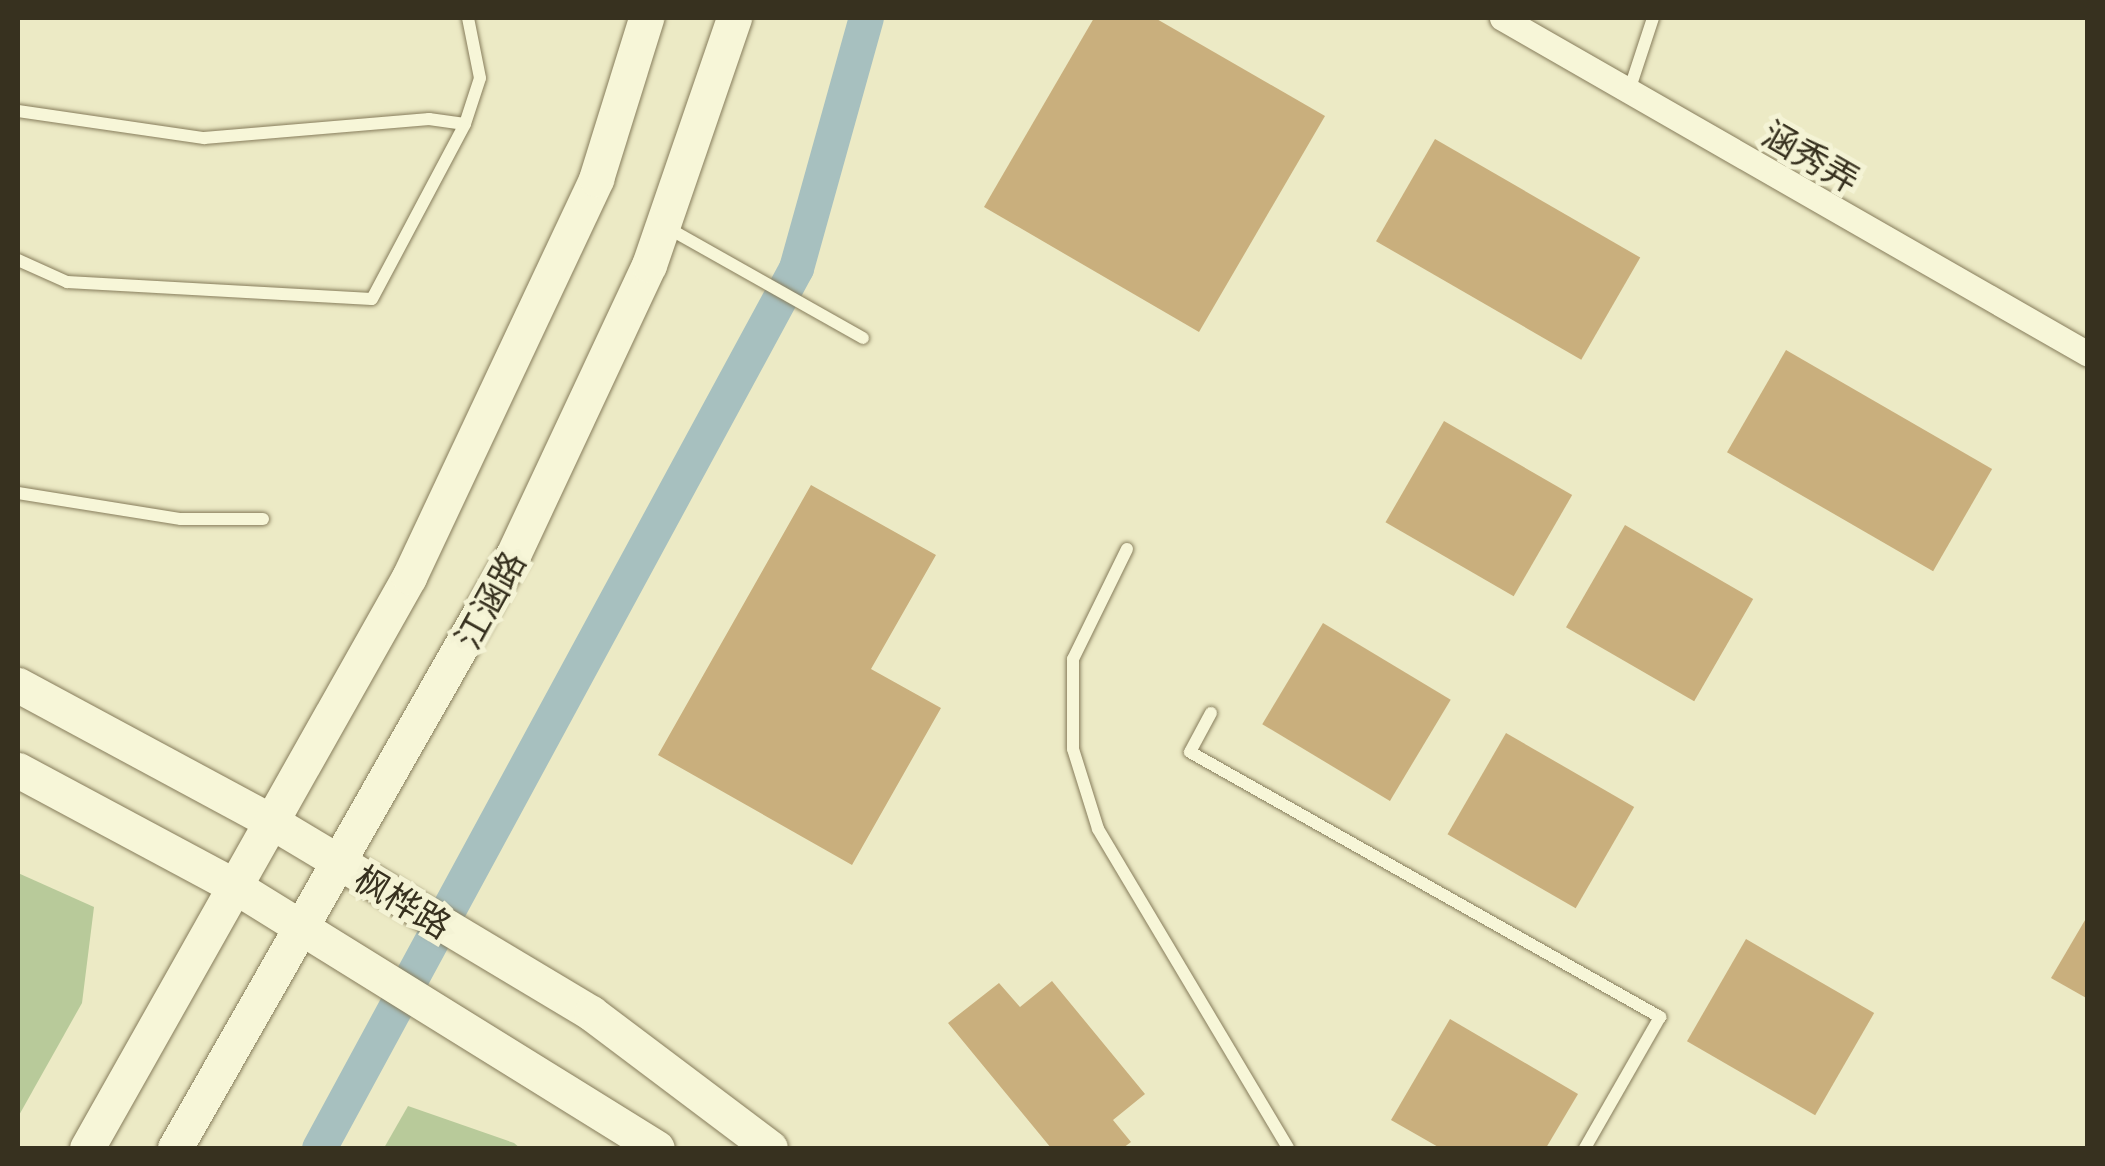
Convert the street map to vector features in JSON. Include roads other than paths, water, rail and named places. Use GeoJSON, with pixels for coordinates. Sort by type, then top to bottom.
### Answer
{"type":"FeatureCollection","features":[{"type":"Feature","properties":{"kind":"main road"},"geometry":{"type":"LineString","coordinates":[[87,1148],[409,577],[588,196],[646,18]]}},
{"type":"Feature","properties":{"kind":"main road","name":"江涵路"},"geometry":{"type":"LineString","coordinates":[[175,1148],[513,555],[664,226],[734,18]]}},
{"type":"Feature","properties":{"kind":"main road","name":"枫桦路"},"geometry":{"type":"LineString","coordinates":[[18,684],[272,822],[591,1013],[770,1148]]}},
{"type":"Feature","properties":{"kind":"main road"},"geometry":{"type":"LineString","coordinates":[[18,770],[236,887],[657,1148]]}},
{"type":"Feature","properties":{"kind":"street","name":"涵秀弄"},"geometry":{"type":"LineString","coordinates":[[1502,18],[2088,354]]}},
{"type":"Feature","properties":{"kind":"lane"},"geometry":{"type":"LineString","coordinates":[[18,260],[67,282],[372,299],[465,124],[480,78],[468,18]]}},
{"type":"Feature","properties":{"kind":"lane"},"geometry":{"type":"LineString","coordinates":[[1630,91],[1653,18]]}},
{"type":"Feature","properties":{"kind":"lane"},"geometry":{"type":"LineString","coordinates":[[18,111],[204,138],[429,119],[465,124]]}},
{"type":"Feature","properties":{"kind":"lane"},"geometry":{"type":"LineString","coordinates":[[664,226],[864,338]]}},
{"type":"Feature","properties":{"kind":"lane"},"geometry":{"type":"LineString","coordinates":[[18,493],[181,519],[263,519]]}},
{"type":"Feature","properties":{"kind":"lane"},"geometry":{"type":"LineString","coordinates":[[1127,549],[1073,659],[1073,749],[1098,829],[1288,1148]]}},
{"type":"Feature","properties":{"kind":"lane"},"geometry":{"type":"LineString","coordinates":[[1212,713],[1190,752],[1660,1018],[1586,1148]]}},
{"type":"Feature","properties":{"kind":"waterway"},"geometry":{"type":"LineString","coordinates":[[319,1148],[796,268],[866,18]]}}]}
